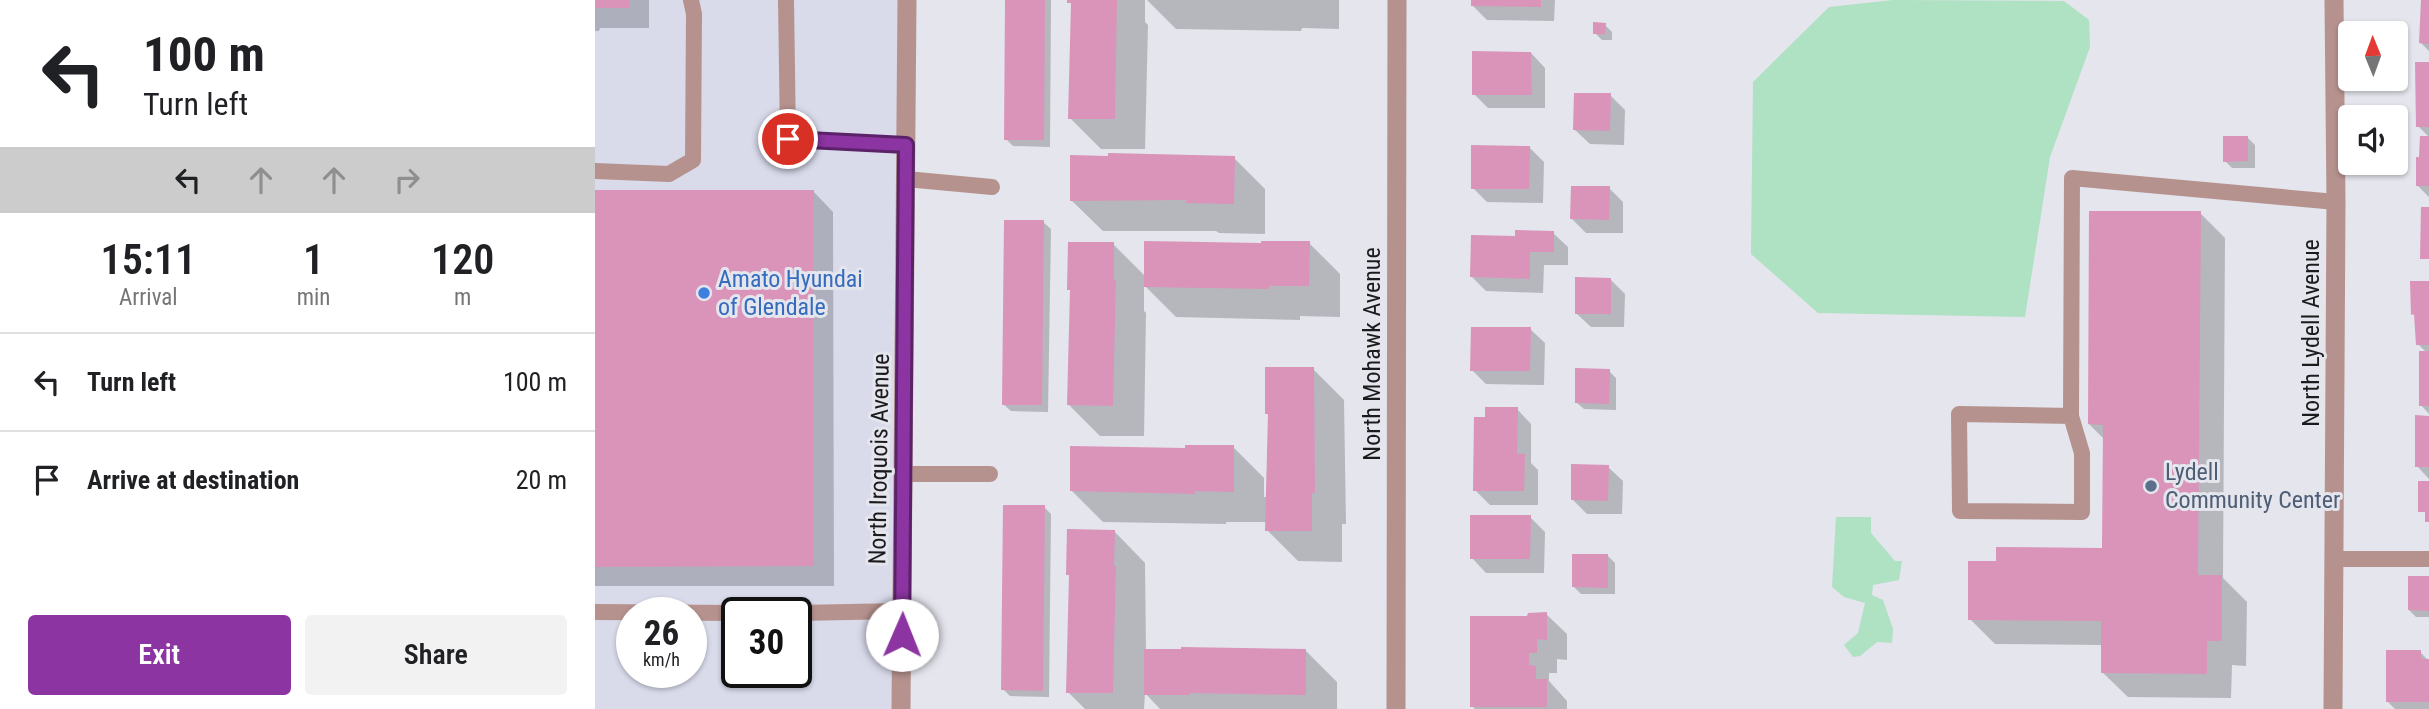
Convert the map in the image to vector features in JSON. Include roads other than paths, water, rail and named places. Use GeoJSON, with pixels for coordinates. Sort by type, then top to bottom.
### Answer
{"type":"FeatureCollection","features":[{"type":"Feature","properties":{"kind":"street","name":"North Iroquois Avenue"},"geometry":{"type":"LineString","coordinates":[[901,709],[908,0]]}},
{"type":"Feature","properties":{"kind":"street","name":"North Mohawk Avenue"},"geometry":{"type":"LineString","coordinates":[[1396,709],[1397,0]]}},
{"type":"Feature","properties":{"kind":"street","name":"North Lydell Avenue"},"geometry":{"type":"LineString","coordinates":[[2333,0],[2336,202],[2333,709]]}},
{"type":"Feature","properties":{"kind":"lane"},"geometry":{"type":"LineString","coordinates":[[595,171],[669,174],[693,160],[694,14],[691,0]]}},
{"type":"Feature","properties":{"kind":"lane"},"geometry":{"type":"LineString","coordinates":[[786,0],[788,139],[906,145]]}},
{"type":"Feature","properties":{"kind":"lane"},"geometry":{"type":"LineString","coordinates":[[2071,416],[1959,414],[1960,511],[2082,512],[2082,453],[2071,416],[2073,178],[2336,202]]}},
{"type":"Feature","properties":{"kind":"lane"},"geometry":{"type":"LineString","coordinates":[[906,179],[992,187]]}},
{"type":"Feature","properties":{"kind":"lane"},"geometry":{"type":"LineString","coordinates":[[903,474],[990,474]]}},
{"type":"Feature","properties":{"kind":"lane"},"geometry":{"type":"LineString","coordinates":[[2334,559],[2429,559]]}},
{"type":"Feature","properties":{"kind":"lane"},"geometry":{"type":"LineString","coordinates":[[812,613],[902,611]]}},
{"type":"Feature","properties":{"kind":"lane"},"geometry":{"type":"LineString","coordinates":[[595,612],[721,612]]}},
{"type":"Feature","properties":{"kind":"place","name":"Amato Hyundai of Glendale"},"geometry":{"type":"Point","coordinates":[704,293]}},
{"type":"Feature","properties":{"kind":"place","name":"Lydell Community Center"},"geometry":{"type":"Point","coordinates":[2151,486]}}]}
